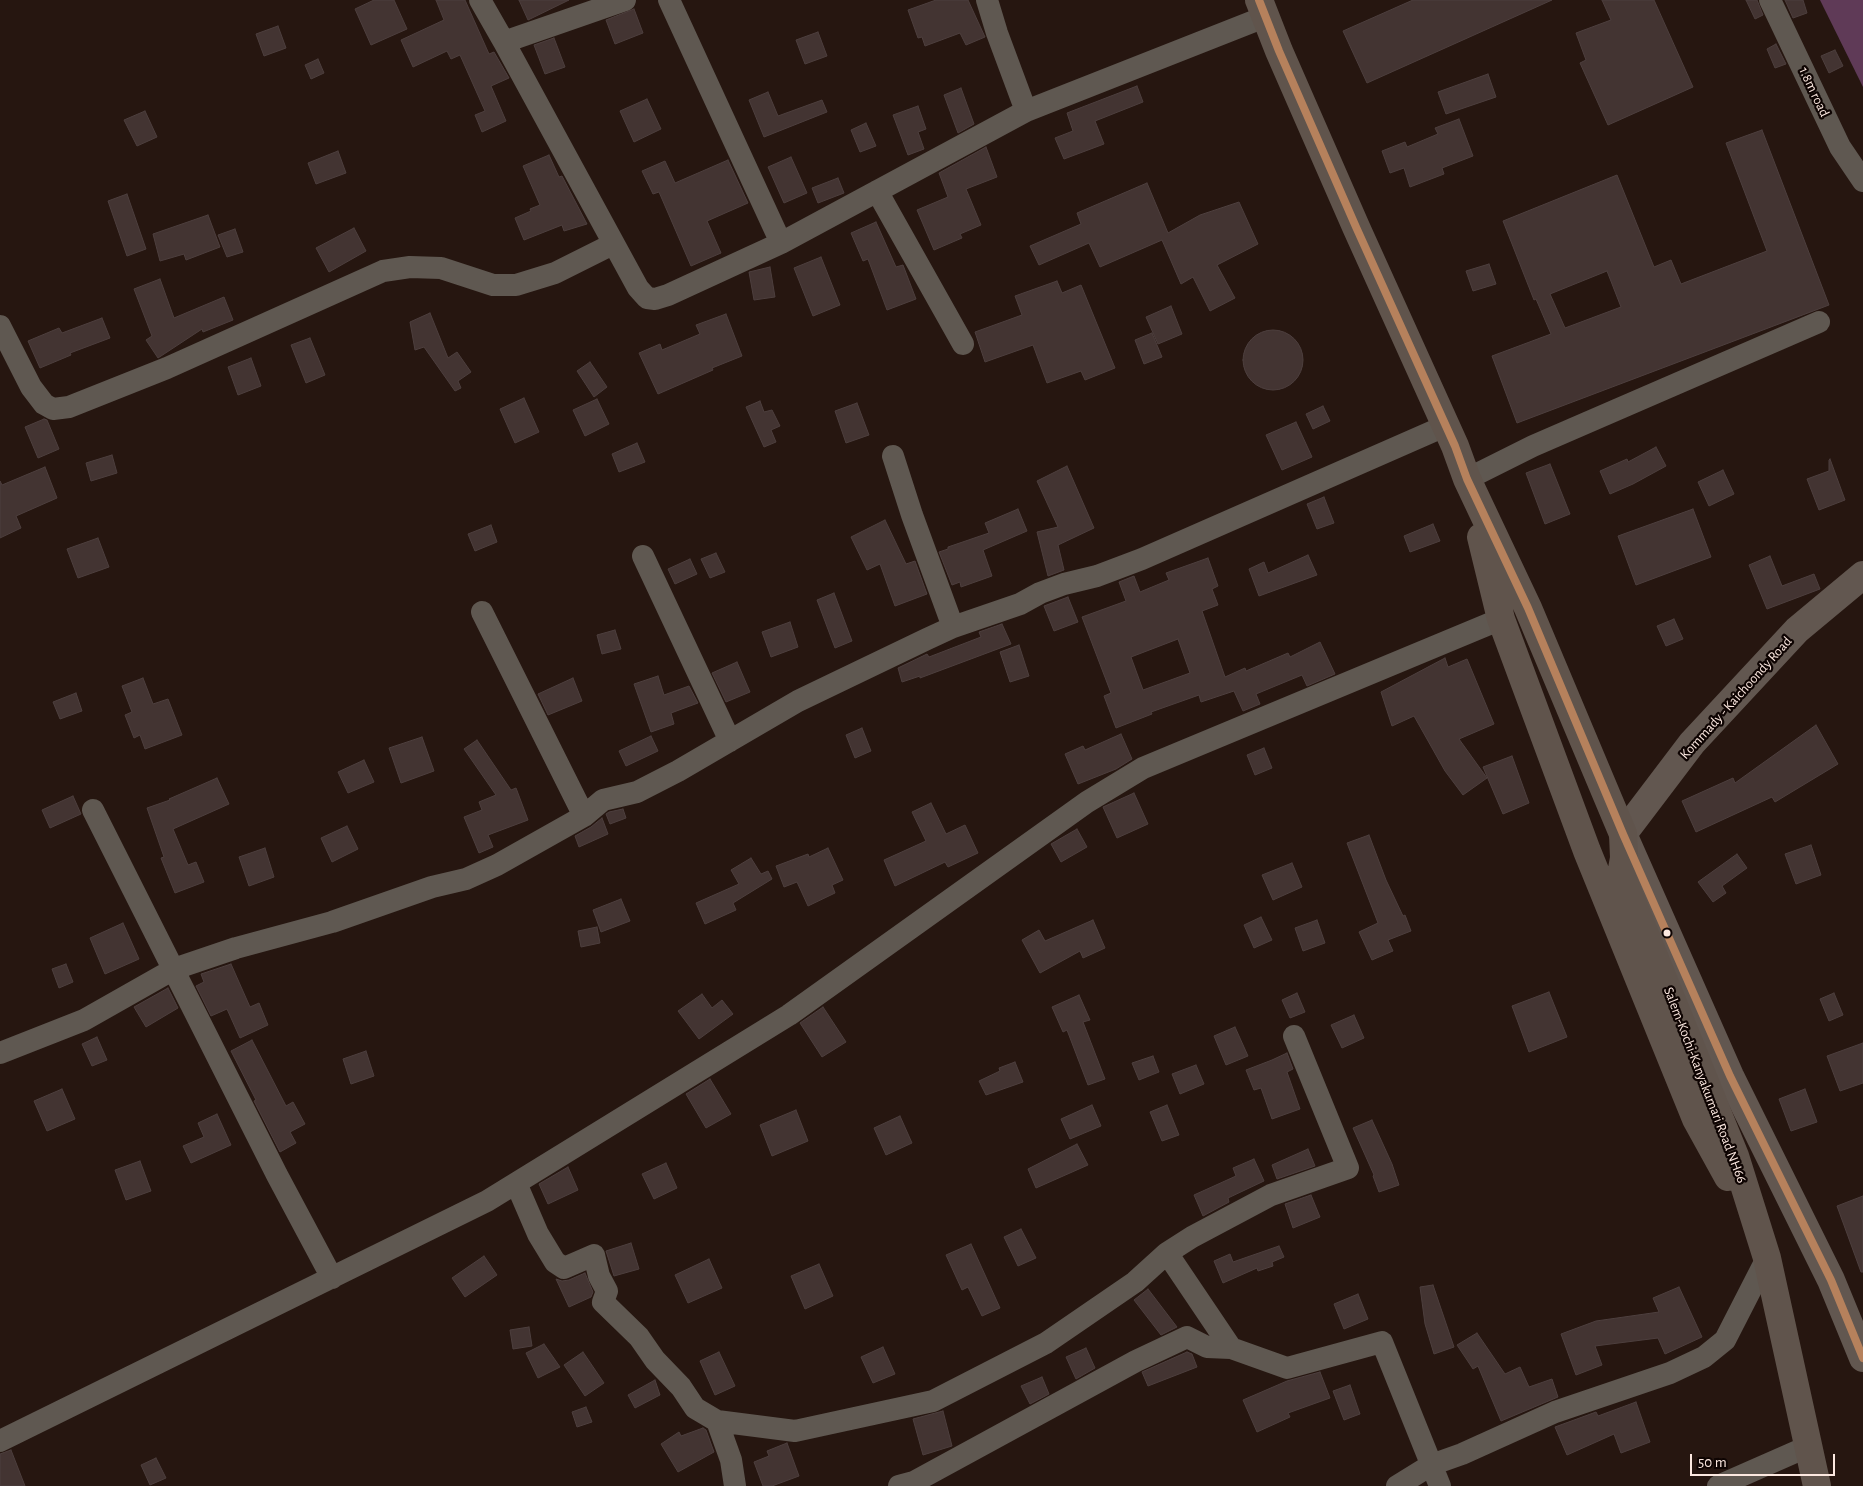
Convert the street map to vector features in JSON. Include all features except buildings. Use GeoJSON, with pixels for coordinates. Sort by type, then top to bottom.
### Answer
{"type":"FeatureCollection","features":[{"type":"Feature","properties":{"kind":"highway"},"geometry":{"type":"LineString","coordinates":[[1263,8],[1279,51],[1455,446],[1467,479],[1528,608],[1623,834],[1587,851]]}},
{"type":"Feature","properties":{"kind":"highway"},"geometry":{"type":"LineString","coordinates":[[1467,479],[1501,619],[1587,851],[1696,1119],[1757,1231]]}},
{"type":"Feature","properties":{"kind":"highway","name":"Salem-Kochi-Kanyakumari Road NH66"},"geometry":{"type":"LineString","coordinates":[[1623,834],[1624,858],[1622,875],[1735,1156],[1767,1258],[1817,1486]]}},
{"type":"Feature","properties":{"kind":"main road","name":"Kommady - Kaichoondy Road"},"geometry":{"type":"LineString","coordinates":[[1623,834],[1692,743],[1797,630],[1863,575]]}},
{"type":"Feature","properties":{"kind":"main road"},"geometry":{"type":"LineString","coordinates":[[1623,834],[1730,1076],[1830,1280],[1863,1358]]}},
{"type":"Feature","properties":{"kind":"street"},"geometry":{"type":"LineString","coordinates":[[480,0],[613,244],[638,288],[650,300],[668,295],[781,243],[1026,111],[1263,8]]}},
{"type":"Feature","properties":{"kind":"street"},"geometry":{"type":"LineString","coordinates":[[504,42],[625,0]]}},
{"type":"Feature","properties":{"kind":"street"},"geometry":{"type":"LineString","coordinates":[[670,0],[781,243]]}},
{"type":"Feature","properties":{"kind":"street"},"geometry":{"type":"LineString","coordinates":[[987,0],[997,33],[1026,111]]}},
{"type":"Feature","properties":{"kind":"street","name":"1.8m road"},"geometry":{"type":"LineString","coordinates":[[1770,0],[1840,147],[1863,182]]}},
{"type":"Feature","properties":{"kind":"street"},"geometry":{"type":"LineString","coordinates":[[877,192],[964,344]]}},
{"type":"Feature","properties":{"kind":"street"},"geometry":{"type":"LineString","coordinates":[[0,326],[31,388],[44,404],[53,409],[69,407],[167,368],[383,270],[410,267],[441,268],[493,285],[516,284],[555,273],[613,244]]}},
{"type":"Feature","properties":{"kind":"street"},"geometry":{"type":"LineString","coordinates":[[1467,479],[1533,446],[1819,322]]}},
{"type":"Feature","properties":{"kind":"street"},"geometry":{"type":"LineString","coordinates":[[0,1053],[84,1020],[174,969],[236,948],[332,922],[432,887],[466,879],[497,866],[584,816],[603,800],[637,792],[798,701],[953,628],[1020,604],[1040,593],[1064,584],[1097,576],[1142,559],[1445,426]]}},
{"type":"Feature","properties":{"kind":"street"},"geometry":{"type":"LineString","coordinates":[[893,456],[915,525],[953,628]]}},
{"type":"Feature","properties":{"kind":"street"},"geometry":{"type":"LineString","coordinates":[[643,556],[730,741]]}},
{"type":"Feature","properties":{"kind":"street"},"geometry":{"type":"LineString","coordinates":[[482,612],[584,816]]}},
{"type":"Feature","properties":{"kind":"street"},"geometry":{"type":"LineString","coordinates":[[0,1441],[487,1201],[789,1015],[1087,802],[1143,768],[1501,619]]}},
{"type":"Feature","properties":{"kind":"street"},"geometry":{"type":"LineString","coordinates":[[93,810],[277,1175],[332,1278]]}},
{"type":"Feature","properties":{"kind":"street"},"geometry":{"type":"LineString","coordinates":[[516,1183],[538,1234],[555,1262],[564,1268],[594,1255],[599,1276],[607,1291],[603,1302],[639,1337],[655,1360],[681,1387],[695,1408],[717,1421],[795,1431],[933,1401],[1046,1343],[1135,1282],[1168,1253],[1192,1237],[1271,1195],[1348,1168],[1294,1036]]}},
{"type":"Feature","properties":{"kind":"street"},"geometry":{"type":"LineString","coordinates":[[1168,1253],[1231,1348]]}},
{"type":"Feature","properties":{"kind":"street"},"geometry":{"type":"LineString","coordinates":[[1397,1486],[1431,1465],[1462,1454],[1555,1412],[1670,1373],[1704,1358],[1725,1340],[1767,1258]]}},
{"type":"Feature","properties":{"kind":"street"},"geometry":{"type":"LineString","coordinates":[[899,1486],[914,1482],[1161,1348],[1187,1337],[1206,1347],[1231,1348],[1287,1368],[1382,1342],[1440,1486]]}},
{"type":"Feature","properties":{"kind":"street"},"geometry":{"type":"LineString","coordinates":[[717,1421],[731,1460],[735,1486]]}},
{"type":"Feature","properties":{"kind":"street"},"geometry":{"type":"LineString","coordinates":[[1718,1486],[1809,1446]]}},
{"type":"Feature","properties":{"kind":"shaded area"},"geometry":{"type":"Polygon","coordinates":[[[1820,0],[1863,0],[1863,87],[1820,0]]]}},
{"type":"Feature","properties":{"kind":"transit line"},"geometry":{"type":"LineString","coordinates":[[1259,0],[1279,51],[1356,227],[1455,446],[1467,479],[1528,608],[1623,834],[1730,1076],[1831,1280],[1863,1358]]}}]}
